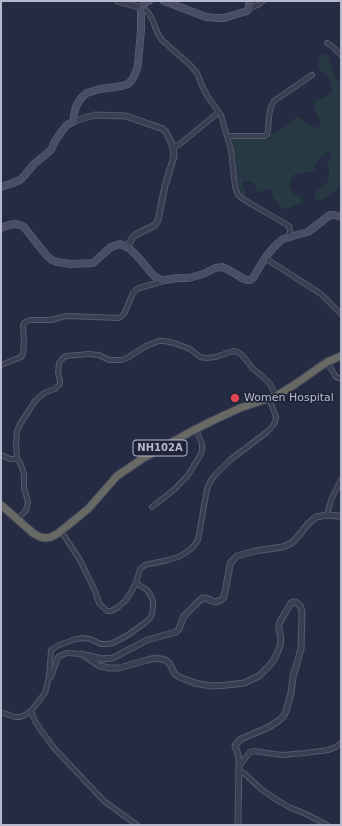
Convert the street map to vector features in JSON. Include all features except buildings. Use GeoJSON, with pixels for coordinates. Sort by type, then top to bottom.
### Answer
{"type":"FeatureCollection","features":[{"type":"Feature","properties":{"kind":"highway","name":"NH102A"},"geometry":{"type":"LineString","coordinates":[[1,506],[40,537],[51,537],[61,531],[88,508],[125,470],[151,453],[240,408],[272,397],[294,385],[327,362],[341,356]]}},
{"type":"Feature","properties":{"kind":"main road"},"geometry":{"type":"LineString","coordinates":[[1,187],[14,183],[25,175],[34,164],[51,150],[62,131],[74,121],[74,114],[78,101],[87,93],[128,84],[137,69],[142,8],[146,2],[149,1]]}},
{"type":"Feature","properties":{"kind":"main road"},"geometry":{"type":"LineString","coordinates":[[164,1],[206,17],[224,18],[247,12],[249,8],[249,1]]}},
{"type":"Feature","properties":{"kind":"main road"},"geometry":{"type":"LineString","coordinates":[[1,228],[9,225],[20,224],[44,253],[52,260],[57,262],[72,264],[93,263],[111,247],[120,244],[127,247],[154,276],[161,280],[190,278],[215,268],[222,267],[244,279],[250,280],[253,278],[265,258],[278,243],[289,237],[308,232],[330,215],[341,217]]}},
{"type":"Feature","properties":{"kind":"street"},"geometry":{"type":"LineString","coordinates":[[117,1],[142,8],[148,12],[162,40],[197,73],[208,97],[221,115],[228,136],[235,187],[238,195],[246,202],[289,226],[289,237]]}},
{"type":"Feature","properties":{"kind":"street"},"geometry":{"type":"LineString","coordinates":[[249,8],[264,1]]}},
{"type":"Feature","properties":{"kind":"street"},"geometry":{"type":"LineString","coordinates":[[327,43],[341,55]]}},
{"type":"Feature","properties":{"kind":"street"},"geometry":{"type":"LineString","coordinates":[[228,136],[265,136],[267,134],[270,112],[274,101],[312,75]]}},
{"type":"Feature","properties":{"kind":"street"},"geometry":{"type":"LineString","coordinates":[[173,148],[219,112]]}},
{"type":"Feature","properties":{"kind":"street"},"geometry":{"type":"LineString","coordinates":[[74,121],[95,115],[126,116],[163,129],[166,132],[173,148],[174,156],[165,186],[158,220],[155,225],[133,237],[127,247]]}},
{"type":"Feature","properties":{"kind":"street"},"geometry":{"type":"LineString","coordinates":[[265,258],[321,294],[341,314]]}},
{"type":"Feature","properties":{"kind":"street"},"geometry":{"type":"LineString","coordinates":[[1,365],[21,357],[23,354],[23,326],[27,321],[51,320],[62,316],[119,318],[124,314],[136,290],[164,280]]}},
{"type":"Feature","properties":{"kind":"street"},"geometry":{"type":"LineString","coordinates":[[17,520],[26,510],[28,502],[24,488],[24,474],[18,459],[16,438],[20,424],[40,396],[55,389],[60,384],[58,372],[59,363],[66,356],[89,354],[110,360],[121,360],[146,346],[159,341],[165,341],[190,349],[206,358],[216,357],[233,351],[238,352],[252,368],[270,384],[276,418],[275,422],[267,432],[230,460],[210,482],[207,489],[198,540],[193,547],[178,557],[145,565],[140,569],[134,589],[125,601],[117,608],[107,611],[99,603],[80,560],[61,531]]}},
{"type":"Feature","properties":{"kind":"street"},"geometry":{"type":"LineString","coordinates":[[327,362],[336,377],[341,379]]}},
{"type":"Feature","properties":{"kind":"street"},"geometry":{"type":"LineString","coordinates":[[152,507],[175,489],[188,475],[201,454],[202,444],[196,429]]}},
{"type":"Feature","properties":{"kind":"street"},"geometry":{"type":"LineString","coordinates":[[1,455],[10,459],[18,459]]}},
{"type":"Feature","properties":{"kind":"street"},"geometry":{"type":"LineString","coordinates":[[327,515],[331,500],[341,480]]}},
{"type":"Feature","properties":{"kind":"street"},"geometry":{"type":"LineString","coordinates":[[1,712],[20,717],[31,711],[45,693],[58,657],[62,654],[82,654],[102,658],[113,658],[147,640],[176,632],[184,616],[200,600],[206,598],[216,602],[224,597],[230,564],[237,556],[255,551],[286,546],[292,543],[311,520],[316,517],[327,515],[341,517]]}},
{"type":"Feature","properties":{"kind":"street"},"geometry":{"type":"LineString","coordinates":[[45,693],[49,677],[51,650],[64,643],[82,638],[90,639],[101,644],[113,643],[128,635],[150,618],[153,606],[151,596],[147,590],[136,583]]}},
{"type":"Feature","properties":{"kind":"street"},"geometry":{"type":"LineString","coordinates":[[82,654],[100,666],[109,668],[119,668],[147,660],[161,658],[169,663],[179,677],[195,683],[214,686],[227,686],[244,683],[259,676],[275,658],[281,642],[279,624],[291,603],[298,603],[302,613],[302,650],[293,677],[291,693],[286,711],[283,717],[278,721],[269,727],[241,739],[235,746],[239,768],[238,825]]}},
{"type":"Feature","properties":{"kind":"street"},"geometry":{"type":"LineString","coordinates":[[31,711],[35,721],[54,748],[104,801],[137,825]]}},
{"type":"Feature","properties":{"kind":"street"},"geometry":{"type":"LineString","coordinates":[[239,768],[250,752],[253,751],[282,755],[305,753],[330,750],[341,743]]}},
{"type":"Feature","properties":{"kind":"street"},"geometry":{"type":"LineString","coordinates":[[239,768],[266,793],[289,807],[327,825]]}},
{"type":"Feature","properties":{"kind":"shaded area"},"geometry":{"type":"Polygon","coordinates":[[[323,54],[327,54],[329,57],[335,78],[341,83],[341,183],[337,189],[327,197],[317,200],[315,198],[316,191],[323,187],[329,177],[329,169],[327,164],[332,152],[329,152],[317,161],[312,172],[293,175],[289,184],[292,192],[297,196],[300,196],[302,199],[300,204],[286,209],[282,208],[274,200],[271,190],[267,189],[258,192],[253,183],[245,181],[243,181],[242,184],[246,195],[243,195],[237,180],[236,159],[232,141],[239,138],[267,137],[289,124],[296,117],[301,118],[314,128],[318,127],[320,125],[320,120],[314,108],[315,101],[326,96],[331,92],[332,88],[328,77],[320,70],[318,65],[318,60],[323,54]]]}},
{"type":"Feature","properties":{"kind":"place","name":"Women Hospital"},"geometry":{"type":"Point","coordinates":[235,398]}}]}
